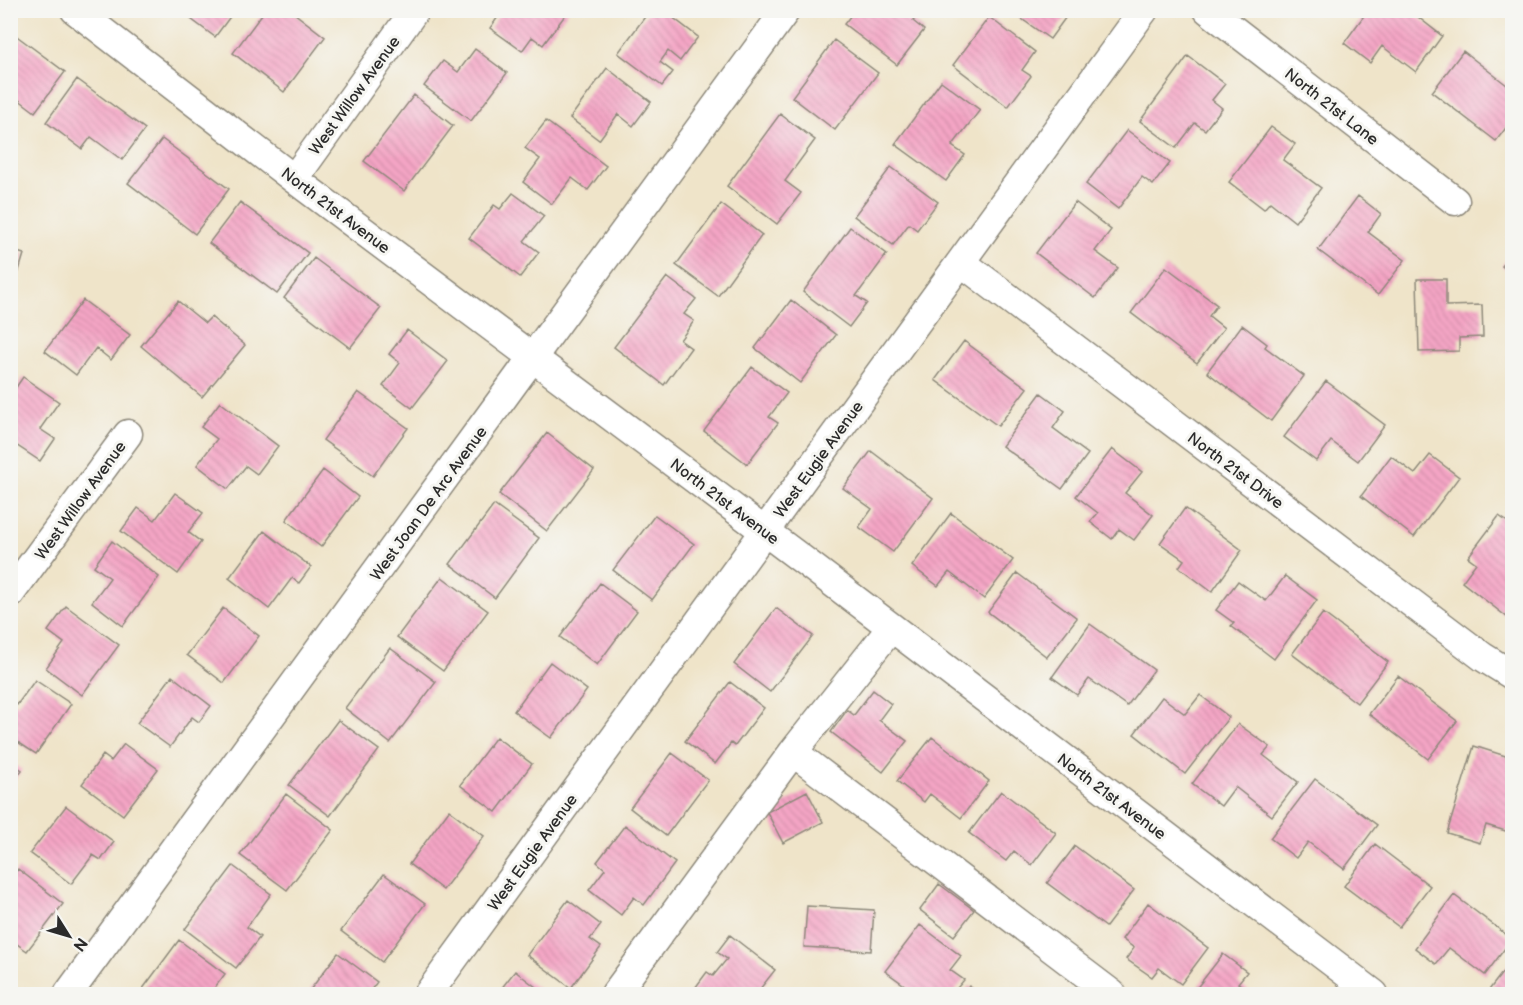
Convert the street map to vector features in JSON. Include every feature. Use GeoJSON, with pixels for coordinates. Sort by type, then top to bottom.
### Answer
{"type":"FeatureCollection","features":[{"type":"Feature","properties":{"kind":"street","name":"North 21st Avenue"},"geometry":{"type":"LineString","coordinates":[[75,10],[294,179],[534,357],[1374,994]]}},
{"type":"Feature","properties":{"kind":"street","name":"West Willow Avenue"},"geometry":{"type":"LineString","coordinates":[[294,179],[415,10]]}},
{"type":"Feature","properties":{"kind":"street","name":"West Joan De Arc Avenue"},"geometry":{"type":"LineString","coordinates":[[68,994],[786,10]]}},
{"type":"Feature","properties":{"kind":"street","name":"West Eugie Avenue"},"geometry":{"type":"LineString","coordinates":[[428,994],[1144,10]]}},
{"type":"Feature","properties":{"kind":"street","name":"North 21st Lane"},"geometry":{"type":"LineString","coordinates":[[1208,10],[1455,201]]}},
{"type":"Feature","properties":{"kind":"street","name":"North 21st Drive"},"geometry":{"type":"LineString","coordinates":[[961,262],[1483,657],[1512,675]]}},
{"type":"Feature","properties":{"kind":"street","name":"West Willow Avenue"},"geometry":{"type":"LineString","coordinates":[[10,594],[128,434]]}},
{"type":"Feature","properties":{"kind":"street"},"geometry":{"type":"LineString","coordinates":[[615,994],[793,752],[891,628]]}},
{"type":"Feature","properties":{"kind":"street"},"geometry":{"type":"LineString","coordinates":[[793,752],[1112,994]]}},
{"type":"Feature","properties":{"kind":"building"},"geometry":{"type":"Polygon","coordinates":[[[198,10],[235,10],[215,37],[191,19],[198,10]]]}},
{"type":"Feature","properties":{"kind":"building"},"geometry":{"type":"Polygon","coordinates":[[[265,10],[290,10],[325,37],[284,92],[233,53],[265,10]]]}},
{"type":"Feature","properties":{"kind":"building"},"geometry":{"type":"Polygon","coordinates":[[[503,10],[569,10],[543,45],[532,37],[522,51],[490,28],[503,10]]]}},
{"type":"Feature","properties":{"kind":"building"},"geometry":{"type":"Polygon","coordinates":[[[650,10],[663,10],[698,37],[680,61],[668,51],[660,62],[673,72],[662,86],[618,53],[650,10]]]}},
{"type":"Feature","properties":{"kind":"building"},"geometry":{"type":"Polygon","coordinates":[[[855,10],[922,10],[913,21],[924,30],[897,65],[844,24],[855,10]]]}},
{"type":"Feature","properties":{"kind":"building"},"geometry":{"type":"Polygon","coordinates":[[[1024,10],[1071,10],[1050,39],[1019,17],[1024,10]]]}},
{"type":"Feature","properties":{"kind":"building"},"geometry":{"type":"Polygon","coordinates":[[[1368,10],[1409,10],[1442,36],[1416,72],[1382,46],[1370,63],[1344,43],[1368,10]]]}},
{"type":"Feature","properties":{"kind":"building"},"geometry":{"type":"Polygon","coordinates":[[[989,17],[1035,52],[1022,70],[1031,76],[1008,107],[953,65],[989,17]]]}},
{"type":"Feature","properties":{"kind":"building"},"geometry":{"type":"Polygon","coordinates":[[[10,31],[65,72],[35,112],[10,93],[10,31]]]}},
{"type":"Feature","properties":{"kind":"building"},"geometry":{"type":"Polygon","coordinates":[[[834,40],[878,73],[835,130],[792,97],[834,40]]]}},
{"type":"Feature","properties":{"kind":"building"},"geometry":{"type":"Polygon","coordinates":[[[475,49],[507,73],[471,121],[424,86],[443,61],[458,72],[475,49]]]}},
{"type":"Feature","properties":{"kind":"building"},"geometry":{"type":"Polygon","coordinates":[[[1463,51],[1512,89],[1512,120],[1496,141],[1432,92],[1463,51]]]}},
{"type":"Feature","properties":{"kind":"building"},"geometry":{"type":"Polygon","coordinates":[[[1188,56],[1225,84],[1212,100],[1222,108],[1205,130],[1195,123],[1176,148],[1140,121],[1188,56]]]}},
{"type":"Feature","properties":{"kind":"building"},"geometry":{"type":"Polygon","coordinates":[[[607,68],[651,102],[633,126],[618,114],[599,140],[570,118],[607,68]]]}},
{"type":"Feature","properties":{"kind":"building"},"geometry":{"type":"Polygon","coordinates":[[[77,79],[145,129],[122,160],[91,137],[82,149],[46,122],[77,79]]]}},
{"type":"Feature","properties":{"kind":"building"},"geometry":{"type":"Polygon","coordinates":[[[941,81],[980,110],[952,146],[965,155],[946,181],[895,144],[941,81]]]}},
{"type":"Feature","properties":{"kind":"building"},"geometry":{"type":"Polygon","coordinates":[[[414,95],[453,126],[404,191],[364,161],[414,95]]]}},
{"type":"Feature","properties":{"kind":"building"},"geometry":{"type":"Polygon","coordinates":[[[780,114],[815,140],[785,181],[801,193],[777,224],[727,186],[780,114]]]}},
{"type":"Feature","properties":{"kind":"building"},"geometry":{"type":"Polygon","coordinates":[[[546,121],[606,166],[588,190],[572,178],[552,204],[523,182],[540,159],[525,148],[546,121]]]}},
{"type":"Feature","properties":{"kind":"building"},"geometry":{"type":"Polygon","coordinates":[[[1271,127],[1295,144],[1283,160],[1321,188],[1295,222],[1270,202],[1264,209],[1229,182],[1271,127]]]}},
{"type":"Feature","properties":{"kind":"building"},"geometry":{"type":"Polygon","coordinates":[[[1127,130],[1170,163],[1153,185],[1142,177],[1118,209],[1086,184],[1127,130]]]}},
{"type":"Feature","properties":{"kind":"building"},"geometry":{"type":"Polygon","coordinates":[[[162,139],[229,189],[195,234],[128,183],[162,139]]]}},
{"type":"Feature","properties":{"kind":"building"},"geometry":{"type":"Polygon","coordinates":[[[891,167],[938,202],[917,230],[909,224],[893,245],[854,216],[891,167]]]}},
{"type":"Feature","properties":{"kind":"building"},"geometry":{"type":"Polygon","coordinates":[[[10,184],[17,190],[10,198],[10,184]]]}},
{"type":"Feature","properties":{"kind":"building"},"geometry":{"type":"Polygon","coordinates":[[[513,193],[544,216],[524,241],[539,252],[520,277],[469,238],[494,205],[500,209],[513,193]]]}},
{"type":"Feature","properties":{"kind":"building"},"geometry":{"type":"Polygon","coordinates":[[[1358,196],[1381,214],[1368,232],[1405,260],[1378,295],[1318,250],[1358,196]]]}},
{"type":"Feature","properties":{"kind":"building"},"geometry":{"type":"Polygon","coordinates":[[[240,202],[308,253],[277,294],[209,243],[240,202]]]}},
{"type":"Feature","properties":{"kind":"building"},"geometry":{"type":"Polygon","coordinates":[[[1075,202],[1111,230],[1095,251],[1118,268],[1095,298],[1036,253],[1075,202]]]}},
{"type":"Feature","properties":{"kind":"building"},"geometry":{"type":"Polygon","coordinates":[[[721,204],[762,235],[718,296],[676,265],[721,204]]]}},
{"type":"Feature","properties":{"kind":"building"},"geometry":{"type":"Polygon","coordinates":[[[850,227],[887,254],[856,296],[867,303],[849,327],[803,292],[850,227]]]}},
{"type":"Feature","properties":{"kind":"building"},"geometry":{"type":"Polygon","coordinates":[[[10,250],[24,254],[11,297],[10,297],[10,250]]]}},
{"type":"Feature","properties":{"kind":"building"},"geometry":{"type":"Polygon","coordinates":[[[1512,253],[1512,274],[1502,266],[1512,253]]]}},
{"type":"Feature","properties":{"kind":"building"},"geometry":{"type":"Polygon","coordinates":[[[314,258],[381,308],[350,348],[284,298],[314,258]]]}},
{"type":"Feature","properties":{"kind":"building"},"geometry":{"type":"Polygon","coordinates":[[[1166,267],[1217,305],[1209,316],[1224,328],[1197,363],[1131,313],[1166,267]]]}},
{"type":"Feature","properties":{"kind":"building"},"geometry":{"type":"Polygon","coordinates":[[[667,277],[696,299],[684,314],[694,321],[680,340],[691,348],[664,385],[614,347],[667,277]]]}},
{"type":"Feature","properties":{"kind":"building"},"geometry":{"type":"Polygon","coordinates":[[[1417,279],[1446,279],[1446,306],[1482,305],[1483,337],[1459,338],[1459,351],[1419,352],[1417,279]]]}},
{"type":"Feature","properties":{"kind":"building"},"geometry":{"type":"Polygon","coordinates":[[[83,300],[130,335],[111,360],[96,348],[76,375],[45,351],[83,300]]]}},
{"type":"Feature","properties":{"kind":"building"},"geometry":{"type":"Polygon","coordinates":[[[791,300],[836,335],[800,383],[755,348],[791,300]]]}},
{"type":"Feature","properties":{"kind":"building"},"geometry":{"type":"Polygon","coordinates":[[[178,301],[205,323],[211,317],[245,345],[202,397],[141,346],[178,301]]]}},
{"type":"Feature","properties":{"kind":"building"},"geometry":{"type":"Polygon","coordinates":[[[1242,325],[1267,344],[1265,347],[1304,376],[1271,421],[1207,372],[1242,325]]]}},
{"type":"Feature","properties":{"kind":"building"},"geometry":{"type":"Polygon","coordinates":[[[407,330],[448,361],[412,408],[383,386],[400,363],[389,354],[407,330]]]}},
{"type":"Feature","properties":{"kind":"building"},"geometry":{"type":"Polygon","coordinates":[[[964,341],[1027,388],[998,426],[935,380],[964,341]]]}},
{"type":"Feature","properties":{"kind":"building"},"geometry":{"type":"Polygon","coordinates":[[[752,367],[787,393],[769,417],[778,423],[747,464],[704,431],[752,367]]]}},
{"type":"Feature","properties":{"kind":"building"},"geometry":{"type":"Polygon","coordinates":[[[23,377],[59,402],[40,429],[55,439],[40,461],[10,441],[10,396],[23,377]]]}},
{"type":"Feature","properties":{"kind":"building"},"geometry":{"type":"Polygon","coordinates":[[[1326,381],[1385,425],[1358,461],[1331,441],[1316,461],[1284,437],[1326,381]]]}},
{"type":"Feature","properties":{"kind":"building"},"geometry":{"type":"Polygon","coordinates":[[[358,392],[408,428],[373,476],[323,440],[358,392]]]}},
{"type":"Feature","properties":{"kind":"building"},"geometry":{"type":"Polygon","coordinates":[[[1041,393],[1065,411],[1053,428],[1088,454],[1062,489],[1002,446],[1041,393]]]}},
{"type":"Feature","properties":{"kind":"building"},"geometry":{"type":"Polygon","coordinates":[[[220,402],[278,446],[257,474],[246,466],[228,489],[197,465],[217,439],[201,427],[220,402]]]}},
{"type":"Feature","properties":{"kind":"building"},"geometry":{"type":"Polygon","coordinates":[[[547,433],[594,470],[547,531],[499,494],[547,433]]]}},
{"type":"Feature","properties":{"kind":"building"},"geometry":{"type":"Polygon","coordinates":[[[1112,449],[1142,472],[1125,493],[1153,515],[1134,540],[1119,529],[1112,539],[1090,522],[1098,513],[1076,496],[1112,449]]]}},
{"type":"Feature","properties":{"kind":"building"},"geometry":{"type":"Polygon","coordinates":[[[871,451],[933,498],[893,552],[859,527],[872,509],[843,488],[871,451]]]}},
{"type":"Feature","properties":{"kind":"building"},"geometry":{"type":"Polygon","coordinates":[[[1430,455],[1459,477],[1414,537],[1361,496],[1391,456],[1415,474],[1430,455]]]}},
{"type":"Feature","properties":{"kind":"building"},"geometry":{"type":"Polygon","coordinates":[[[323,470],[358,497],[321,547],[286,520],[323,470]]]}},
{"type":"Feature","properties":{"kind":"building"},"geometry":{"type":"Polygon","coordinates":[[[175,493],[203,513],[188,532],[201,542],[178,574],[121,531],[138,508],[155,520],[175,493]]]}},
{"type":"Feature","properties":{"kind":"building"},"geometry":{"type":"Polygon","coordinates":[[[494,505],[539,538],[495,598],[450,564],[494,505]]]}},
{"type":"Feature","properties":{"kind":"building"},"geometry":{"type":"Polygon","coordinates":[[[1185,508],[1242,550],[1212,592],[1179,567],[1184,560],[1160,543],[1185,508]]]}},
{"type":"Feature","properties":{"kind":"building"},"geometry":{"type":"Polygon","coordinates":[[[951,513],[1013,560],[984,599],[949,572],[938,586],[912,566],[951,513]]]}},
{"type":"Feature","properties":{"kind":"building"},"geometry":{"type":"Polygon","coordinates":[[[655,515],[694,544],[652,600],[613,570],[655,515]]]}},
{"type":"Feature","properties":{"kind":"building"},"geometry":{"type":"Polygon","coordinates":[[[1499,516],[1512,525],[1512,621],[1462,582],[1476,563],[1468,557],[1499,516]]]}},
{"type":"Feature","properties":{"kind":"building"},"geometry":{"type":"Polygon","coordinates":[[[264,531],[311,567],[299,583],[292,578],[269,609],[229,578],[264,531]]]}},
{"type":"Feature","properties":{"kind":"building"},"geometry":{"type":"Polygon","coordinates":[[[112,541],[159,577],[123,626],[92,602],[110,578],[94,566],[112,541]]]}},
{"type":"Feature","properties":{"kind":"building"},"geometry":{"type":"Polygon","coordinates":[[[1017,573],[1077,618],[1047,657],[988,612],[1017,573]]]}},
{"type":"Feature","properties":{"kind":"building"},"geometry":{"type":"Polygon","coordinates":[[[1285,576],[1317,600],[1274,659],[1231,626],[1234,623],[1216,610],[1238,581],[1266,601],[1285,576]]]}},
{"type":"Feature","properties":{"kind":"building"},"geometry":{"type":"Polygon","coordinates":[[[442,577],[488,611],[443,671],[397,637],[442,577]]]}},
{"type":"Feature","properties":{"kind":"building"},"geometry":{"type":"Polygon","coordinates":[[[600,583],[637,611],[597,665],[560,637],[600,583]]]}},
{"type":"Feature","properties":{"kind":"building"},"geometry":{"type":"Polygon","coordinates":[[[66,606],[119,645],[82,695],[46,668],[64,643],[48,631],[66,606]]]}},
{"type":"Feature","properties":{"kind":"building"},"geometry":{"type":"Polygon","coordinates":[[[223,608],[259,636],[224,683],[187,655],[223,608]]]}},
{"type":"Feature","properties":{"kind":"building"},"geometry":{"type":"Polygon","coordinates":[[[776,608],[813,636],[770,692],[734,664],[776,608]]]}},
{"type":"Feature","properties":{"kind":"building"},"geometry":{"type":"Polygon","coordinates":[[[1323,613],[1388,662],[1357,703],[1292,654],[1323,613]]]}},
{"type":"Feature","properties":{"kind":"building"},"geometry":{"type":"Polygon","coordinates":[[[1090,624],[1154,670],[1127,706],[1089,679],[1077,695],[1052,677],[1090,624]]]}},
{"type":"Feature","properties":{"kind":"building"},"geometry":{"type":"Polygon","coordinates":[[[390,648],[436,682],[390,743],[345,708],[390,648]]]}},
{"type":"Feature","properties":{"kind":"building"},"geometry":{"type":"Polygon","coordinates":[[[550,662],[587,690],[551,738],[514,711],[550,662]]]}},
{"type":"Feature","properties":{"kind":"building"},"geometry":{"type":"Polygon","coordinates":[[[172,676],[211,706],[199,722],[192,717],[170,747],[137,723],[172,676]]]}},
{"type":"Feature","properties":{"kind":"building"},"geometry":{"type":"Polygon","coordinates":[[[1398,676],[1457,721],[1428,759],[1369,714],[1398,676]]]}},
{"type":"Feature","properties":{"kind":"building"},"geometry":{"type":"Polygon","coordinates":[[[35,680],[71,704],[36,754],[10,737],[10,700],[17,705],[35,680]]]}},
{"type":"Feature","properties":{"kind":"building"},"geometry":{"type":"Polygon","coordinates":[[[730,682],[764,708],[735,746],[731,743],[715,764],[685,741],[730,682]]]}},
{"type":"Feature","properties":{"kind":"building"},"geometry":{"type":"Polygon","coordinates":[[[873,690],[891,704],[879,720],[907,741],[883,772],[831,732],[847,710],[854,715],[873,690]]]}},
{"type":"Feature","properties":{"kind":"building"},"geometry":{"type":"Polygon","coordinates":[[[1200,695],[1229,717],[1185,774],[1134,734],[1162,697],[1185,714],[1200,695]]]}},
{"type":"Feature","properties":{"kind":"building"},"geometry":{"type":"Polygon","coordinates":[[[338,720],[379,750],[330,816],[289,785],[338,720]]]}},
{"type":"Feature","properties":{"kind":"building"},"geometry":{"type":"Polygon","coordinates":[[[1238,724],[1270,747],[1263,755],[1298,782],[1272,816],[1235,787],[1221,806],[1192,784],[1238,724]]]}},
{"type":"Feature","properties":{"kind":"building"},"geometry":{"type":"Polygon","coordinates":[[[496,737],[532,764],[496,812],[460,785],[496,737]]]}},
{"type":"Feature","properties":{"kind":"building"},"geometry":{"type":"Polygon","coordinates":[[[932,737],[989,781],[961,818],[930,794],[924,802],[897,781],[932,737]]]}},
{"type":"Feature","properties":{"kind":"building"},"geometry":{"type":"Polygon","coordinates":[[[124,744],[158,769],[123,815],[82,784],[103,755],[111,761],[124,744]]]}},
{"type":"Feature","properties":{"kind":"building"},"geometry":{"type":"Polygon","coordinates":[[[1474,746],[1512,758],[1512,833],[1486,825],[1480,843],[1447,833],[1474,746]]]}},
{"type":"Feature","properties":{"kind":"building"},"geometry":{"type":"Polygon","coordinates":[[[672,753],[708,780],[666,836],[630,808],[672,753]]]}},
{"type":"Feature","properties":{"kind":"building"},"geometry":{"type":"Polygon","coordinates":[[[10,762],[22,770],[10,785],[10,762]]]}},
{"type":"Feature","properties":{"kind":"building"},"geometry":{"type":"Polygon","coordinates":[[[1315,779],[1377,825],[1344,869],[1308,842],[1296,858],[1270,838],[1315,779]]]}},
{"type":"Feature","properties":{"kind":"building"},"geometry":{"type":"Polygon","coordinates":[[[807,791],[823,822],[783,843],[767,812],[807,791]]]}},
{"type":"Feature","properties":{"kind":"building"},"geometry":{"type":"Polygon","coordinates":[[[1001,791],[1056,833],[1032,865],[1014,851],[1006,861],[969,833],[1001,791]]]}},
{"type":"Feature","properties":{"kind":"building"},"geometry":{"type":"Polygon","coordinates":[[[286,794],[333,830],[287,890],[240,855],[286,794]]]}},
{"type":"Feature","properties":{"kind":"building"},"geometry":{"type":"Polygon","coordinates":[[[66,806],[114,842],[101,860],[93,855],[71,884],[30,853],[66,806]]]}},
{"type":"Feature","properties":{"kind":"building"},"geometry":{"type":"Polygon","coordinates":[[[449,810],[484,836],[443,890],[409,864],[449,810]]]}},
{"type":"Feature","properties":{"kind":"building"},"geometry":{"type":"Polygon","coordinates":[[[625,825],[675,863],[644,905],[634,897],[621,915],[589,890],[605,869],[597,862],[625,825]]]}},
{"type":"Feature","properties":{"kind":"building"},"geometry":{"type":"Polygon","coordinates":[[[1375,844],[1430,886],[1399,927],[1344,886],[1375,844]]]}},
{"type":"Feature","properties":{"kind":"building"},"geometry":{"type":"Polygon","coordinates":[[[1075,846],[1134,890],[1106,927],[1047,883],[1075,846]]]}},
{"type":"Feature","properties":{"kind":"building"},"geometry":{"type":"Polygon","coordinates":[[[233,866],[271,894],[247,927],[260,937],[236,968],[185,929],[233,866]]]}},
{"type":"Feature","properties":{"kind":"building"},"geometry":{"type":"Polygon","coordinates":[[[18,869],[63,904],[27,951],[10,939],[10,879],[18,869]]]}},
{"type":"Feature","properties":{"kind":"building"},"geometry":{"type":"Polygon","coordinates":[[[384,874],[425,904],[382,962],[341,931],[384,874]]]}},
{"type":"Feature","properties":{"kind":"building"},"geometry":{"type":"Polygon","coordinates":[[[939,884],[974,910],[954,936],[920,910],[939,884]]]}},
{"type":"Feature","properties":{"kind":"building"},"geometry":{"type":"Polygon","coordinates":[[[1454,895],[1512,939],[1485,975],[1449,948],[1436,964],[1415,948],[1454,895]]]}},
{"type":"Feature","properties":{"kind":"building"},"geometry":{"type":"Polygon","coordinates":[[[568,900],[601,925],[590,939],[601,947],[571,988],[527,955],[568,900]]]}},
{"type":"Feature","properties":{"kind":"building"},"geometry":{"type":"Polygon","coordinates":[[[1148,903],[1208,948],[1181,984],[1159,968],[1152,977],[1126,959],[1134,948],[1122,939],[1148,903]]]}},
{"type":"Feature","properties":{"kind":"building"},"geometry":{"type":"Polygon","coordinates":[[[807,906],[874,910],[871,951],[804,947],[807,906]]]}},
{"type":"Feature","properties":{"kind":"building"},"geometry":{"type":"Polygon","coordinates":[[[920,925],[961,956],[950,970],[964,980],[952,994],[917,994],[885,971],[920,925]]]}},
{"type":"Feature","properties":{"kind":"building"},"geometry":{"type":"Polygon","coordinates":[[[730,935],[775,970],[756,994],[695,994],[692,992],[707,972],[713,976],[727,959],[717,952],[730,935]]]}},
{"type":"Feature","properties":{"kind":"building"},"geometry":{"type":"Polygon","coordinates":[[[179,940],[225,974],[210,994],[139,994],[179,940]]]}},
{"type":"Feature","properties":{"kind":"building"},"geometry":{"type":"Polygon","coordinates":[[[338,953],[377,982],[368,994],[307,994],[338,953]]]}},
{"type":"Feature","properties":{"kind":"building"},"geometry":{"type":"Polygon","coordinates":[[[1223,954],[1247,972],[1238,983],[1253,994],[1192,994],[1223,954]]]}},
{"type":"Feature","properties":{"kind":"building"},"geometry":{"type":"Polygon","coordinates":[[[1512,960],[1512,994],[1486,994],[1512,960]]]}},
{"type":"Feature","properties":{"kind":"building"},"geometry":{"type":"Polygon","coordinates":[[[515,971],[545,994],[497,994],[515,971]]]}},
{"type":"Feature","properties":{"kind":"building"},"geometry":{"type":"Polygon","coordinates":[[[969,986],[981,994],[963,994],[969,986]]]}}]}
